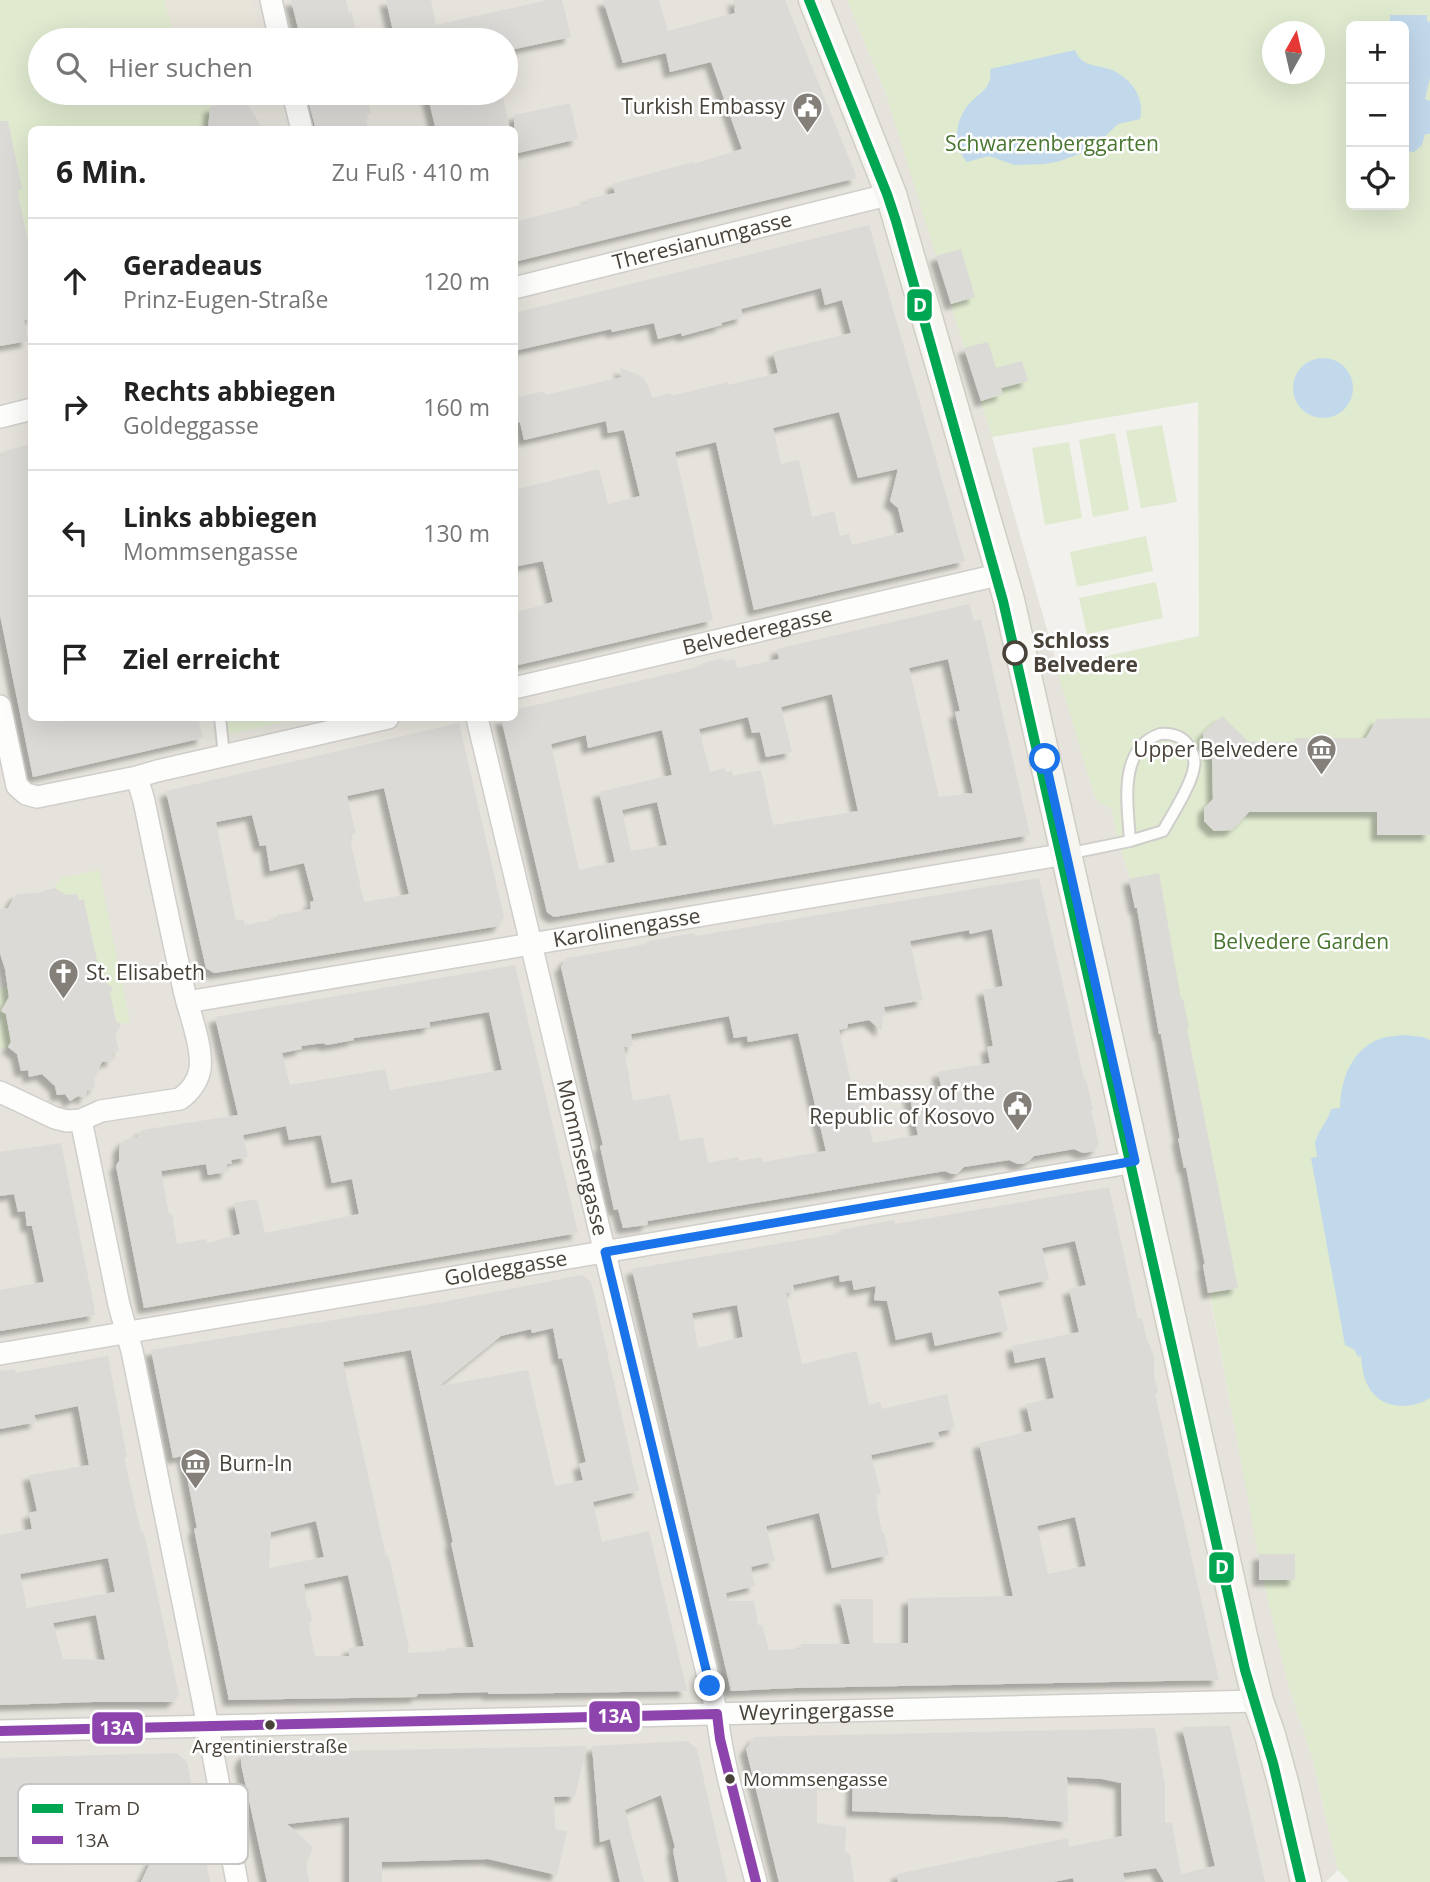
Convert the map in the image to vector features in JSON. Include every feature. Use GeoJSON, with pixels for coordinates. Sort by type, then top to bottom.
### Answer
{"type":"FeatureCollection","features":[{"type":"Feature","properties":{"kind":"street"},"geometry":{"type":"LineString","coordinates":[[271,0],[278,28]]}},
{"type":"Feature","properties":{"kind":"street"},"geometry":{"type":"LineString","coordinates":[[814,0],[891,194],[1002,574],[1258,1700],[1284,1786],[1306,1882]]}},
{"type":"Feature","properties":{"kind":"street"},"geometry":{"type":"LineString","coordinates":[[296,105],[301,126]]}},
{"type":"Feature","properties":{"kind":"street","name":"Theresianumgasse"},"geometry":{"type":"LineString","coordinates":[[518,287],[891,194]]}},
{"type":"Feature","properties":{"kind":"street"},"geometry":{"type":"LineString","coordinates":[[0,417],[28,410]]}},
{"type":"Feature","properties":{"kind":"street","name":"Belvederegasse"},"geometry":{"type":"LineString","coordinates":[[518,687],[1002,574]]}},
{"type":"Feature","properties":{"kind":"street"},"geometry":{"type":"LineString","coordinates":[[0,706],[19,789],[37,797],[137,777],[375,721]]}},
{"type":"Feature","properties":{"kind":"street","name":"Mommsengasse"},"geometry":{"type":"LineString","coordinates":[[479,721],[756,1882]]}},
{"type":"Feature","properties":{"kind":"street"},"geometry":{"type":"LineString","coordinates":[[0,1092],[60,1120],[81,1120],[101,1111],[174,1101],[187,1094],[197,1078],[200,1062],[137,777]]}},
{"type":"Feature","properties":{"kind":"street","name":"Karolinengasse"},"geometry":{"type":"LineString","coordinates":[[187,1002],[1066,854]]}},
{"type":"Feature","properties":{"kind":"street"},"geometry":{"type":"LineString","coordinates":[[81,1120],[119,1305],[132,1351],[218,1784]]}},
{"type":"Feature","properties":{"kind":"street","name":"Goldeggasse"},"geometry":{"type":"LineString","coordinates":[[0,1354],[1135,1161]]}},
{"type":"Feature","properties":{"kind":"street","name":"Weyringergasse"},"geometry":{"type":"LineString","coordinates":[[0,1731],[1258,1700]]}},
{"type":"Feature","properties":{"kind":"street"},"geometry":{"type":"LineString","coordinates":[[234,1864],[237,1882]]}},
{"type":"Feature","properties":{"kind":"lane"},"geometry":{"type":"LineString","coordinates":[[220,721],[224,755]]}},
{"type":"Feature","properties":{"kind":"lane"},"geometry":{"type":"LineString","coordinates":[[1066,854],[1130,841],[1163,831],[1183,796],[1194,767],[1194,754],[1185,741],[1171,734],[1150,738],[1137,750],[1130,766],[1130,841]]}},
{"type":"Feature","properties":{"kind":"shaded area"},"geometry":{"type":"Polygon","coordinates":[[[0,0],[847,0],[886,94],[921,204],[992,437],[1095,798],[1111,807],[1130,878],[1264,1580],[1289,1687],[1312,1757],[1338,1870],[1326,1882],[0,1882],[0,0]]]}},
{"type":"Feature","properties":{"kind":"shaded area"},"geometry":{"type":"Polygon","coordinates":[[[164,0],[251,0],[258,28],[172,28],[164,0]]]}},
{"type":"Feature","properties":{"kind":"green space"},"geometry":{"type":"Polygon","coordinates":[[[0,0],[164,0],[172,28],[28,28],[28,105],[218,105],[210,107],[209,124],[205,126],[28,126],[28,244],[17,190],[22,188],[12,142],[0,144],[0,0]]]}},
{"type":"Feature","properties":{"kind":"green space","name":"Belvedere Garden"},"geometry":{"type":"Polygon","coordinates":[[[847,0],[1430,0],[1430,1882],[1349,1882],[1338,1870],[1312,1757],[1289,1687],[1263,1580],[1130,878],[1111,808],[1095,798],[1056,667],[1199,636],[1198,402],[992,437],[886,94],[847,0]]]}},
{"type":"Feature","properties":{"kind":"green space"},"geometry":{"type":"Polygon","coordinates":[[[1162,425],[1177,502],[1141,508],[1126,431],[1162,425]]]}},
{"type":"Feature","properties":{"kind":"green space"},"geometry":{"type":"Polygon","coordinates":[[[1115,433],[1129,510],[1093,517],[1079,440],[1115,433]]]}},
{"type":"Feature","properties":{"kind":"green space"},"geometry":{"type":"Polygon","coordinates":[[[1069,442],[1082,518],[1045,525],[1032,448],[1069,442]]]}},
{"type":"Feature","properties":{"kind":"green space"},"geometry":{"type":"Polygon","coordinates":[[[1146,536],[1153,571],[1077,587],[1070,552],[1146,536]]]}},
{"type":"Feature","properties":{"kind":"green space"},"geometry":{"type":"Polygon","coordinates":[[[1156,582],[1163,618],[1087,634],[1079,598],[1156,582]]]}},
{"type":"Feature","properties":{"kind":"green space"},"geometry":{"type":"Polygon","coordinates":[[[220,721],[285,721],[222,736],[220,721]]]}},
{"type":"Feature","properties":{"kind":"green space"},"geometry":{"type":"Polygon","coordinates":[[[99,870],[130,1022],[121,1024],[116,1021],[110,993],[113,988],[109,985],[99,992],[91,937],[81,905],[85,904],[84,900],[79,900],[76,894],[73,894],[73,899],[50,894],[61,878],[99,870]]]}},
{"type":"Feature","properties":{"kind":"green space"},"geometry":{"type":"Polygon","coordinates":[[[7,987],[16,1008],[3,1007],[1,1011],[6,1014],[11,1042],[8,1047],[0,1048],[0,989],[7,987]]]}},
{"type":"Feature","properties":{"kind":"water"},"geometry":{"type":"Polygon","coordinates":[[[1390,15],[1427,15],[1427,21],[1430,22],[1430,78],[1425,99],[1430,101],[1430,134],[1425,134],[1422,145],[1414,152],[1409,152],[1409,21],[1390,21],[1390,15]]]}},
{"type":"Feature","properties":{"kind":"water"},"geometry":{"type":"Polygon","coordinates":[[[1075,50],[1086,63],[1112,70],[1126,78],[1139,97],[1140,119],[1118,124],[1087,151],[1060,161],[1014,165],[989,156],[967,162],[957,141],[958,126],[968,105],[987,86],[990,69],[1075,50]]]}},
{"type":"Feature","properties":{"kind":"water"},"geometry":{"type":"Polygon","coordinates":[[[1317,358],[1329,358],[1345,366],[1351,376],[1351,400],[1345,410],[1329,418],[1317,418],[1301,410],[1293,394],[1293,382],[1301,366],[1317,358]]]}},
{"type":"Feature","properties":{"kind":"water"},"geometry":{"type":"Polygon","coordinates":[[[1404,1035],[1430,1040],[1430,1398],[1404,1406],[1386,1403],[1372,1392],[1367,1384],[1361,1356],[1358,1357],[1355,1350],[1345,1345],[1311,1158],[1317,1157],[1316,1140],[1331,1109],[1340,1108],[1343,1086],[1355,1057],[1371,1043],[1382,1038],[1404,1035]]]}},
{"type":"Feature","properties":{"kind":"building"},"geometry":{"type":"Polygon","coordinates":[[[291,0],[346,0],[355,28],[298,28],[291,0]]]}},
{"type":"Feature","properties":{"kind":"building"},"geometry":{"type":"Polygon","coordinates":[[[386,0],[431,0],[436,25],[548,0],[562,0],[571,37],[518,48],[518,28],[392,28],[386,0]]]}},
{"type":"Feature","properties":{"kind":"building"},"geometry":{"type":"Polygon","coordinates":[[[603,0],[659,0],[668,31],[735,13],[733,0],[785,0],[857,178],[518,261],[518,221],[588,203],[587,199],[615,193],[612,184],[742,149],[711,62],[670,72],[666,53],[623,63],[603,0]]]}},
{"type":"Feature","properties":{"kind":"building"},"geometry":{"type":"Polygon","coordinates":[[[570,103],[578,139],[518,153],[518,126],[514,126],[514,115],[570,103]]]}},
{"type":"Feature","properties":{"kind":"building"},"geometry":{"type":"Polygon","coordinates":[[[248,105],[261,126],[208,126],[210,107],[248,105]]]}},
{"type":"Feature","properties":{"kind":"building"},"geometry":{"type":"Polygon","coordinates":[[[309,105],[369,105],[371,113],[365,115],[367,126],[315,126],[309,105]]]}},
{"type":"Feature","properties":{"kind":"building"},"geometry":{"type":"Polygon","coordinates":[[[430,105],[505,105],[509,126],[435,126],[430,105]]]}},
{"type":"Feature","properties":{"kind":"building"},"geometry":{"type":"Polygon","coordinates":[[[0,121],[8,121],[22,189],[17,190],[28,241],[28,320],[24,320],[28,341],[0,346],[0,121]]]}},
{"type":"Feature","properties":{"kind":"building"},"geometry":{"type":"Polygon","coordinates":[[[869,225],[965,561],[754,610],[716,442],[675,452],[713,620],[518,665],[518,612],[553,602],[543,561],[518,566],[518,489],[599,469],[608,504],[640,496],[624,430],[608,433],[606,421],[524,440],[518,422],[518,397],[545,391],[545,395],[622,377],[620,368],[645,380],[653,398],[671,393],[671,396],[778,373],[773,352],[851,333],[842,300],[825,305],[821,288],[741,309],[743,317],[682,336],[681,333],[658,339],[654,323],[612,332],[611,329],[518,350],[518,312],[869,225]],[[839,412],[773,428],[781,464],[799,460],[812,517],[834,511],[840,536],[849,534],[852,545],[904,532],[898,508],[890,501],[898,469],[858,478],[839,412]]]}},
{"type":"Feature","properties":{"kind":"building"},"geometry":{"type":"Polygon","coordinates":[[[961,249],[975,297],[951,304],[936,256],[961,249]]]}},
{"type":"Feature","properties":{"kind":"building"},"geometry":{"type":"Polygon","coordinates":[[[988,342],[996,368],[1022,361],[1028,381],[1001,388],[1003,394],[981,401],[964,348],[988,342]]]}},
{"type":"Feature","properties":{"kind":"building"},"geometry":{"type":"Polygon","coordinates":[[[28,445],[28,721],[199,721],[203,738],[33,777],[0,615],[0,456],[5,455],[4,451],[28,445]]]}},
{"type":"Feature","properties":{"kind":"building"},"geometry":{"type":"Polygon","coordinates":[[[969,604],[974,621],[981,619],[1030,835],[554,917],[547,912],[502,721],[518,721],[518,709],[703,666],[703,663],[723,658],[724,661],[735,659],[737,668],[779,659],[777,649],[969,604]],[[948,659],[909,668],[939,797],[973,793],[955,712],[960,711],[948,659]],[[832,694],[781,707],[792,752],[766,757],[760,732],[752,733],[748,717],[699,729],[710,772],[725,768],[726,772],[732,771],[733,776],[761,770],[773,825],[858,811],[832,694]],[[662,730],[588,748],[586,735],[551,744],[579,870],[615,862],[599,792],[672,775],[662,730]],[[657,802],[622,810],[631,851],[667,845],[657,802]]]}},
{"type":"Feature","properties":{"kind":"building","name":"Upper Belvedere"},"geometry":{"type":"Polygon","coordinates":[[[1222,716],[1249,742],[1295,742],[1295,738],[1366,738],[1377,719],[1430,718],[1430,835],[1377,835],[1377,812],[1249,812],[1232,830],[1214,831],[1204,821],[1204,808],[1213,799],[1212,755],[1203,747],[1203,733],[1222,716]]]}},
{"type":"Feature","properties":{"kind":"building"},"geometry":{"type":"Polygon","coordinates":[[[459,723],[504,917],[499,926],[214,973],[206,968],[166,791],[459,723]],[[384,788],[347,796],[356,834],[349,835],[364,902],[409,894],[384,788]],[[252,815],[216,822],[236,921],[243,919],[245,925],[278,919],[277,915],[311,909],[310,902],[314,901],[304,863],[270,871],[266,845],[260,846],[252,815]]]}},
{"type":"Feature","properties":{"kind":"building"},"geometry":{"type":"Polygon","coordinates":[[[1159,873],[1238,1288],[1208,1293],[1205,1264],[1178,1138],[1137,908],[1129,879],[1159,873]]]}},
{"type":"Feature","properties":{"kind":"building"},"geometry":{"type":"Polygon","coordinates":[[[1039,878],[1099,1145],[1094,1151],[1083,1153],[1074,1149],[1034,1156],[1023,1164],[1009,1160],[964,1167],[957,1174],[945,1171],[648,1221],[647,1225],[623,1228],[618,1209],[614,1210],[600,1146],[603,1145],[561,967],[567,958],[649,944],[648,941],[694,933],[695,936],[1039,878]],[[992,929],[970,934],[969,930],[910,941],[923,1000],[884,1007],[886,1016],[882,1017],[882,1031],[869,1020],[848,1024],[847,1028],[839,1030],[851,1081],[858,1080],[873,1143],[918,1135],[909,1094],[938,1089],[937,1087],[941,1086],[938,1072],[990,1063],[987,1047],[993,1046],[983,990],[1003,986],[992,929]],[[729,1016],[631,1034],[633,1046],[624,1047],[633,1101],[670,1094],[680,1141],[703,1137],[708,1163],[738,1157],[739,1161],[762,1157],[763,1162],[826,1151],[798,1033],[748,1042],[747,1036],[734,1038],[729,1016]]]}},
{"type":"Feature","properties":{"kind":"building","name":"St. Elisabeth"},"geometry":{"type":"Polygon","coordinates":[[[55,888],[66,895],[77,894],[79,900],[84,900],[101,979],[113,988],[110,993],[116,1021],[121,1024],[115,1034],[119,1051],[112,1052],[113,1060],[102,1062],[94,1078],[95,1087],[87,1091],[85,1098],[78,1096],[70,1101],[65,1094],[57,1095],[55,1086],[42,1074],[29,1077],[28,1070],[21,1071],[17,1054],[8,1047],[11,1042],[6,1014],[1,1011],[9,997],[0,953],[0,909],[8,908],[16,894],[41,893],[55,888]]]}},
{"type":"Feature","properties":{"kind":"building"},"geometry":{"type":"Polygon","coordinates":[[[515,965],[578,1233],[144,1308],[116,1166],[119,1161],[119,1148],[124,1140],[137,1137],[142,1130],[238,1115],[215,1017],[515,965]],[[489,1012],[430,1022],[430,1027],[354,1038],[327,1045],[323,1043],[301,1046],[302,1049],[282,1053],[290,1085],[385,1069],[390,1090],[502,1070],[489,1012]],[[286,1126],[243,1135],[248,1157],[231,1160],[232,1164],[227,1164],[227,1172],[208,1175],[206,1164],[161,1171],[177,1244],[206,1239],[207,1243],[240,1234],[234,1203],[257,1199],[265,1233],[359,1214],[352,1179],[332,1183],[321,1135],[289,1140],[286,1126]]]}},
{"type":"Feature","properties":{"kind":"building"},"geometry":{"type":"Polygon","coordinates":[[[61,1143],[95,1315],[0,1331],[0,1290],[44,1282],[32,1226],[27,1226],[25,1211],[18,1212],[14,1194],[0,1196],[0,1152],[61,1143]]]}},
{"type":"Feature","properties":{"kind":"building"},"geometry":{"type":"Polygon","coordinates":[[[1109,1187],[1138,1319],[1142,1318],[1154,1356],[1158,1393],[1155,1394],[1219,1680],[731,1691],[632,1269],[841,1233],[840,1230],[894,1220],[895,1224],[1109,1187]],[[1075,1241],[1042,1248],[1049,1280],[998,1291],[1008,1330],[935,1346],[932,1332],[896,1340],[887,1301],[874,1300],[876,1286],[854,1290],[852,1280],[840,1282],[839,1275],[793,1285],[794,1291],[786,1293],[802,1364],[857,1351],[869,1405],[880,1402],[882,1409],[947,1394],[955,1428],[938,1432],[940,1440],[871,1455],[881,1494],[875,1495],[889,1555],[832,1568],[819,1513],[766,1526],[775,1561],[751,1567],[755,1586],[726,1593],[727,1601],[754,1601],[758,1625],[762,1625],[769,1650],[801,1649],[801,1644],[850,1644],[840,1599],[873,1599],[873,1643],[908,1643],[908,1598],[1013,1596],[979,1443],[1032,1431],[1026,1404],[1054,1398],[1045,1357],[1015,1363],[1012,1346],[1079,1332],[1069,1289],[1086,1285],[1075,1241]],[[737,1305],[692,1313],[698,1348],[743,1337],[737,1305]],[[1075,1517],[1037,1526],[1048,1574],[1086,1566],[1075,1517]]]}},
{"type":"Feature","properties":{"kind":"building"},"geometry":{"type":"Polygon","coordinates":[[[582,1275],[591,1282],[639,1491],[593,1502],[602,1542],[649,1531],[687,1691],[487,1692],[418,1694],[416,1697],[229,1700],[194,1529],[197,1528],[183,1456],[173,1458],[151,1350],[443,1302],[582,1275]],[[553,1328],[532,1333],[531,1329],[501,1336],[439,1386],[528,1370],[555,1486],[583,1480],[579,1464],[586,1462],[553,1328]],[[411,1350],[343,1362],[386,1556],[389,1557],[409,1648],[407,1653],[474,1647],[411,1350]],[[316,1521],[271,1532],[269,1568],[324,1557],[316,1521]],[[348,1575],[304,1584],[312,1620],[309,1625],[315,1656],[349,1656],[349,1648],[364,1646],[348,1575]]]}},
{"type":"Feature","properties":{"kind":"building"},"geometry":{"type":"Polygon","coordinates":[[[108,1356],[127,1457],[124,1458],[141,1532],[144,1533],[179,1695],[173,1702],[0,1705],[0,1535],[32,1529],[29,1513],[37,1511],[29,1475],[89,1465],[78,1406],[34,1415],[37,1422],[0,1429],[0,1371],[15,1369],[16,1373],[108,1356]],[[108,1558],[20,1574],[27,1608],[115,1592],[108,1558]],[[96,1615],[53,1623],[63,1659],[105,1660],[96,1615]]]}},
{"type":"Feature","properties":{"kind":"building"},"geometry":{"type":"Polygon","coordinates":[[[1259,1554],[1295,1554],[1295,1580],[1259,1580],[1259,1554]]]}},
{"type":"Feature","properties":{"kind":"building"},"geometry":{"type":"Polygon","coordinates":[[[1230,1726],[1265,1882],[1164,1882],[1156,1868],[1123,1873],[1125,1882],[1074,1882],[1073,1878],[1053,1882],[898,1882],[897,1874],[1068,1838],[1069,1847],[1122,1836],[1121,1783],[1067,1777],[1068,1822],[852,1811],[853,1781],[817,1781],[817,1823],[846,1827],[845,1851],[850,1855],[854,1882],[779,1882],[746,1749],[755,1737],[1155,1728],[1165,1786],[1165,1823],[1172,1823],[1181,1874],[1215,1866],[1182,1727],[1230,1726]]]}},
{"type":"Feature","properties":{"kind":"building"},"geometry":{"type":"Polygon","coordinates":[[[687,1741],[697,1749],[727,1882],[679,1882],[673,1850],[675,1847],[661,1795],[625,1810],[644,1882],[620,1882],[610,1839],[600,1842],[592,1746],[687,1741]]]}},
{"type":"Feature","properties":{"kind":"building"},"geometry":{"type":"Polygon","coordinates":[[[587,1746],[575,1796],[554,1797],[555,1829],[567,1831],[557,1875],[488,1859],[382,1862],[382,1882],[349,1882],[349,1817],[287,1824],[313,1847],[305,1859],[309,1882],[267,1882],[248,1796],[248,1784],[245,1784],[241,1764],[245,1753],[587,1746]]]}},
{"type":"Feature","properties":{"kind":"building"},"geometry":{"type":"Polygon","coordinates":[[[174,1753],[187,1762],[191,1784],[18,1784],[18,1857],[0,1857],[0,1758],[174,1753]]]}},
{"type":"Feature","properties":{"kind":"building"},"geometry":{"type":"Polygon","coordinates":[[[150,1864],[207,1864],[210,1882],[141,1882],[150,1864]]]}},
{"type":"Feature","properties":{"kind":"tram line","name":"D"},"geometry":{"type":"LineString","coordinates":[[809,0],[896,221],[1003,601],[1245,1670],[1273,1763],[1301,1882]]}},
{"type":"Feature","properties":{"kind":"tram line"},"geometry":{"type":"LineString","coordinates":[[1297,1865],[1300,1882]]}},
{"type":"Feature","properties":{"kind":"transit line","name":"13A"},"geometry":{"type":"LineString","coordinates":[[0,1731],[717,1714],[720,1739],[756,1882]]}},
{"type":"Feature","properties":{"kind":"place","name":"Turkish Embassy"},"geometry":{"type":"Point","coordinates":[808,134]}},
{"type":"Feature","properties":{"kind":"place","name":"Schloss Belvedere"},"geometry":{"type":"Point","coordinates":[1015,653]}},
{"type":"Feature","properties":{"kind":"place","name":"Upper Belvedere"},"geometry":{"type":"Point","coordinates":[1321,777]}},
{"type":"Feature","properties":{"kind":"place","name":"St. Elisabeth"},"geometry":{"type":"Point","coordinates":[63,1000]}},
{"type":"Feature","properties":{"kind":"place","name":"Embassy of the Republic of Kosovo"},"geometry":{"type":"Point","coordinates":[1018,1132]}},
{"type":"Feature","properties":{"kind":"place","name":"Burn-In"},"geometry":{"type":"Point","coordinates":[196,1491]}},
{"type":"Feature","properties":{"kind":"place","name":"Argentinierstraße"},"geometry":{"type":"Point","coordinates":[270,1725]}},
{"type":"Feature","properties":{"kind":"place","name":"Mommsengasse"},"geometry":{"type":"Point","coordinates":[730,1779]}},
{"type":"Feature","properties":{"kind":"route"},"geometry":{"type":"LineString","coordinates":[[710,1686],[605,1252],[1135,1161],[1045,759]]}},
{"type":"Feature","properties":{"kind":"park label","name":"Schwarzenberggarten"},"geometry":{"type":"Point","coordinates":[1052,144]}}]}
